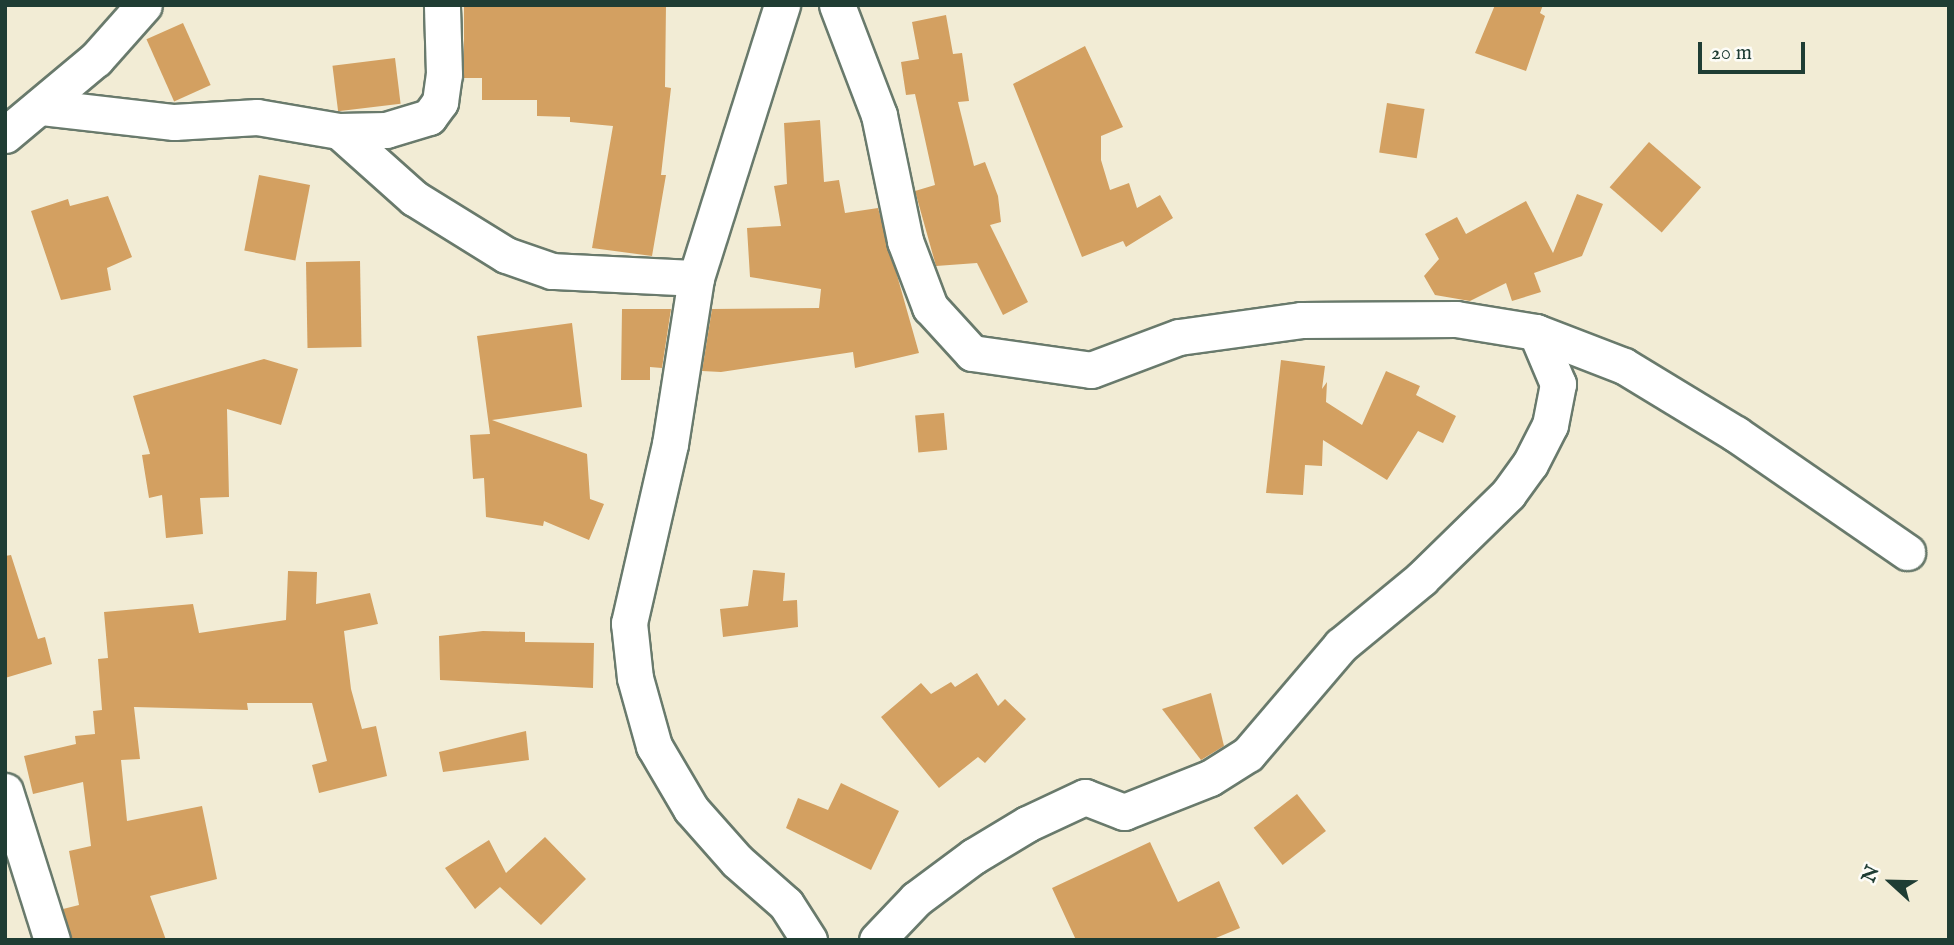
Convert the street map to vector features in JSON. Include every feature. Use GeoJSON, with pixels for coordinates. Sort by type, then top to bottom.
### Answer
{"type":"FeatureCollection","features":[{"type":"Feature","properties":{"kind":"street"},"geometry":{"type":"LineString","coordinates":[[5,135],[42,107],[96,59],[144,5]]}},
{"type":"Feature","properties":{"kind":"street"},"geometry":{"type":"LineString","coordinates":[[42,107],[174,121],[257,117],[339,131],[386,130],[429,117],[440,102],[444,74],[442,5]]}},
{"type":"Feature","properties":{"kind":"street"},"geometry":{"type":"LineString","coordinates":[[782,5],[696,278],[670,444],[629,623],[635,678],[654,746],[691,809],[737,861],[786,904],[809,940]]}},
{"type":"Feature","properties":{"kind":"street"},"geometry":{"type":"LineString","coordinates":[[837,5],[878,115],[905,241],[930,307],[972,353],[1091,370],[1179,337],[1301,320],[1456,319],[1536,332],[1624,366],[1736,434],[1907,552]]}},
{"type":"Feature","properties":{"kind":"street"},"geometry":{"type":"LineString","coordinates":[[339,131],[414,198],[506,255],[552,271],[696,278]]}},
{"type":"Feature","properties":{"kind":"street"},"geometry":{"type":"LineString","coordinates":[[877,940],[916,899],[974,856],[1027,824],[1085,797],[1124,812],[1210,778],[1248,754],[1341,645],[1421,579],[1508,494],[1530,464],[1550,425],[1558,384],[1536,332]]}},
{"type":"Feature","properties":{"kind":"street"},"geometry":{"type":"LineString","coordinates":[[5,791],[51,940]]}},
{"type":"Feature","properties":{"kind":"building"},"geometry":{"type":"Polygon","coordinates":[[[666,5],[665,87],[671,88],[661,175],[666,175],[652,256],[592,248],[613,126],[570,122],[570,117],[537,116],[537,100],[482,100],[482,78],[464,78],[464,6],[666,5]]]}},
{"type":"Feature","properties":{"kind":"building"},"geometry":{"type":"Polygon","coordinates":[[[1495,5],[1543,5],[1540,13],[1545,16],[1526,71],[1475,53],[1495,5]]]}},
{"type":"Feature","properties":{"kind":"building"},"geometry":{"type":"Polygon","coordinates":[[[946,15],[953,54],[962,53],[969,101],[958,102],[974,166],[985,162],[998,196],[1001,222],[990,225],[1028,302],[1003,315],[977,263],[936,266],[915,191],[935,185],[915,94],[906,95],[901,62],[919,59],[912,22],[946,15]]]}},
{"type":"Feature","properties":{"kind":"building"},"geometry":{"type":"Polygon","coordinates":[[[183,23],[211,85],[174,101],[146,39],[183,23]]]}},
{"type":"Feature","properties":{"kind":"building"},"geometry":{"type":"Polygon","coordinates":[[[1085,46],[1123,127],[1101,136],[1101,160],[1110,190],[1129,183],[1137,208],[1160,195],[1173,218],[1126,247],[1123,241],[1082,257],[1013,84],[1085,46]]]}},
{"type":"Feature","properties":{"kind":"building"},"geometry":{"type":"Polygon","coordinates":[[[395,58],[401,104],[338,111],[332,66],[395,58]]]}},
{"type":"Feature","properties":{"kind":"building"},"geometry":{"type":"Polygon","coordinates":[[[1387,103],[1425,109],[1417,158],[1379,152],[1387,103]]]}},
{"type":"Feature","properties":{"kind":"building"},"geometry":{"type":"Polygon","coordinates":[[[820,120],[824,182],[839,180],[845,213],[878,208],[919,353],[855,368],[853,352],[721,372],[702,371],[712,309],[819,308],[821,289],[750,277],[747,228],[781,226],[774,186],[787,184],[784,123],[820,120]]]}},
{"type":"Feature","properties":{"kind":"building"},"geometry":{"type":"Polygon","coordinates":[[[1649,142],[1701,187],[1662,233],[1610,187],[1649,142]]]}},
{"type":"Feature","properties":{"kind":"building"},"geometry":{"type":"Polygon","coordinates":[[[259,175],[310,185],[295,261],[244,251],[259,175]]]}},
{"type":"Feature","properties":{"kind":"building"},"geometry":{"type":"Polygon","coordinates":[[[1577,194],[1603,204],[1582,256],[1534,273],[1541,292],[1512,301],[1506,283],[1470,301],[1435,295],[1424,276],[1439,259],[1425,234],[1457,217],[1466,234],[1526,201],[1553,253],[1577,194]]]}},
{"type":"Feature","properties":{"kind":"building"},"geometry":{"type":"Polygon","coordinates":[[[108,196],[132,257],[107,268],[111,290],[61,300],[31,211],[68,199],[70,206],[108,196]]]}},
{"type":"Feature","properties":{"kind":"building"},"geometry":{"type":"Polygon","coordinates":[[[360,261],[362,347],[308,348],[306,262],[360,261]]]}},
{"type":"Feature","properties":{"kind":"building"},"geometry":{"type":"Polygon","coordinates":[[[622,309],[671,309],[662,368],[650,367],[650,380],[621,380],[622,309]]]}},
{"type":"Feature","properties":{"kind":"building"},"geometry":{"type":"Polygon","coordinates":[[[572,323],[582,407],[492,420],[587,454],[590,499],[604,504],[589,540],[544,521],[543,526],[486,517],[484,478],[473,479],[470,435],[490,434],[477,336],[572,323]]]}},
{"type":"Feature","properties":{"kind":"building"},"geometry":{"type":"Polygon","coordinates":[[[264,359],[298,369],[281,425],[227,409],[229,497],[200,498],[203,534],[166,538],[162,495],[149,498],[142,455],[150,454],[133,396],[264,359]]]}},
{"type":"Feature","properties":{"kind":"building"},"geometry":{"type":"Polygon","coordinates":[[[1281,360],[1325,366],[1322,389],[1327,382],[1326,402],[1362,425],[1386,371],[1420,386],[1416,395],[1456,416],[1443,443],[1418,431],[1387,480],[1323,440],[1322,466],[1305,465],[1303,495],[1266,493],[1281,360]]]}},
{"type":"Feature","properties":{"kind":"building"},"geometry":{"type":"Polygon","coordinates":[[[944,413],[947,450],[918,452],[915,416],[944,413]]]}},
{"type":"Feature","properties":{"kind":"building"},"geometry":{"type":"Polygon","coordinates":[[[11,555],[38,639],[45,637],[52,664],[5,678],[5,556],[11,555]]]}},
{"type":"Feature","properties":{"kind":"building"},"geometry":{"type":"Polygon","coordinates":[[[753,570],[785,573],[783,601],[797,600],[798,627],[723,637],[720,609],[748,606],[753,570]]]}},
{"type":"Feature","properties":{"kind":"building"},"geometry":{"type":"Polygon","coordinates":[[[288,571],[317,572],[316,604],[370,593],[378,624],[344,631],[351,689],[362,729],[376,726],[387,776],[319,793],[312,765],[327,761],[312,703],[247,703],[248,710],[134,707],[140,759],[121,760],[127,821],[202,806],[217,879],[150,896],[166,940],[72,940],[63,909],[79,905],[69,851],[91,846],[83,782],[33,794],[24,756],[76,744],[75,736],[95,734],[93,711],[102,710],[98,659],[108,658],[104,612],[193,604],[199,633],[286,620],[288,571]]]}},
{"type":"Feature","properties":{"kind":"building"},"geometry":{"type":"Polygon","coordinates":[[[483,631],[525,632],[525,642],[594,643],[593,688],[440,680],[439,636],[483,631]]]}},
{"type":"Feature","properties":{"kind":"building"},"geometry":{"type":"Polygon","coordinates":[[[977,673],[998,706],[1005,699],[1026,719],[985,763],[978,757],[939,788],[881,717],[921,683],[931,694],[951,682],[955,687],[977,673]]]}},
{"type":"Feature","properties":{"kind":"building"},"geometry":{"type":"Polygon","coordinates":[[[1211,693],[1224,746],[1201,760],[1162,709],[1211,693]]]}},
{"type":"Feature","properties":{"kind":"building"},"geometry":{"type":"Polygon","coordinates":[[[526,731],[529,760],[443,772],[439,752],[526,731]]]}},
{"type":"Feature","properties":{"kind":"building"},"geometry":{"type":"Polygon","coordinates":[[[841,783],[899,811],[871,870],[786,828],[798,798],[828,810],[841,783]]]}},
{"type":"Feature","properties":{"kind":"building"},"geometry":{"type":"Polygon","coordinates":[[[1297,794],[1326,831],[1283,865],[1254,828],[1297,794]]]}},
{"type":"Feature","properties":{"kind":"building"},"geometry":{"type":"Polygon","coordinates":[[[545,837],[586,879],[541,925],[500,887],[475,909],[445,868],[489,840],[506,873],[545,837]]]}},
{"type":"Feature","properties":{"kind":"building"},"geometry":{"type":"Polygon","coordinates":[[[1150,842],[1178,902],[1219,881],[1240,928],[1211,940],[1076,940],[1052,888],[1150,842]]]}}]}
